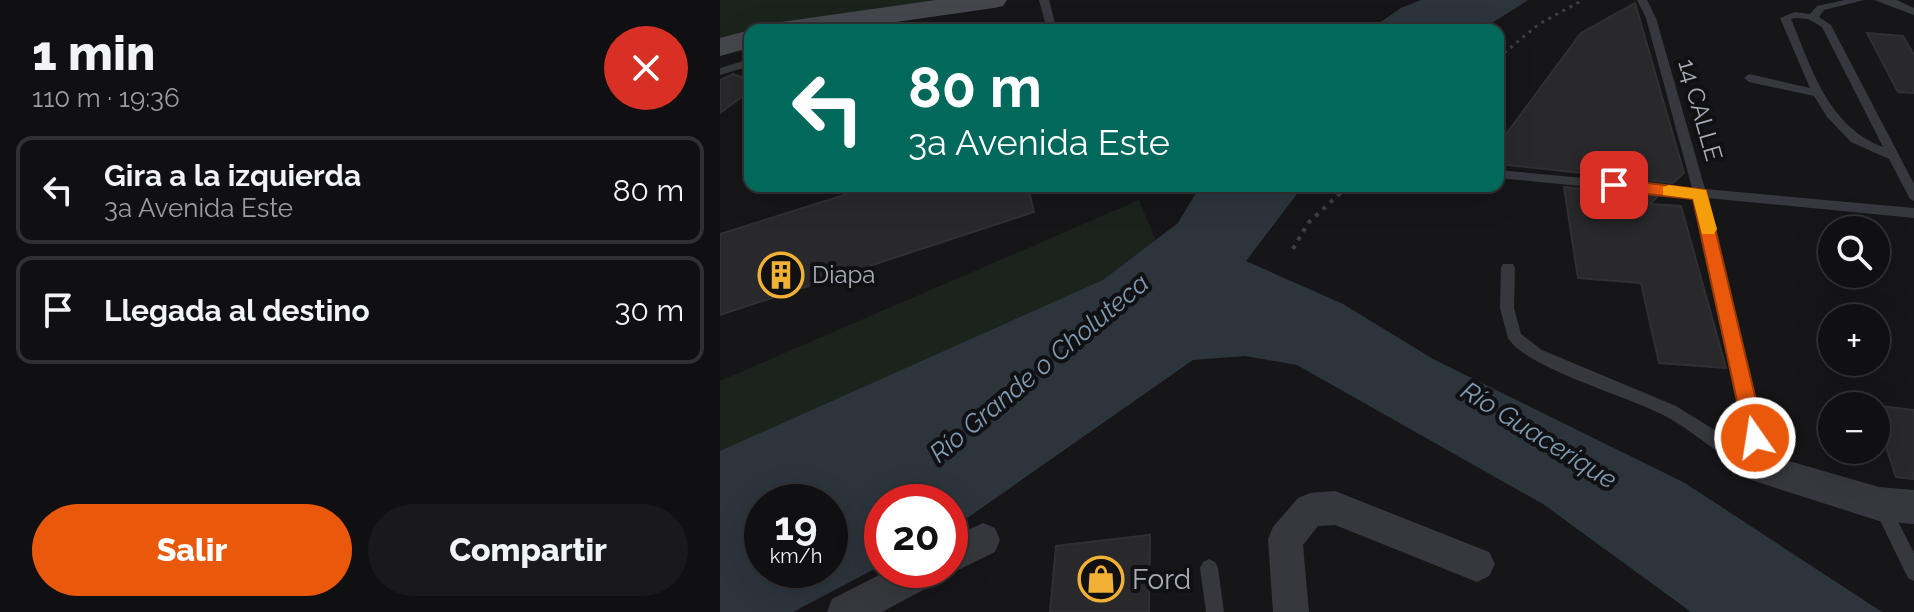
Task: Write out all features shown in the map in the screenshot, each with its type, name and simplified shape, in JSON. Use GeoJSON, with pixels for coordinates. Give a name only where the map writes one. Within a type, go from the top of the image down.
{"type":"FeatureCollection","features":[{"type":"Feature","properties":{"kind":"main road"},"geometry":{"type":"LineString","coordinates":[[873,24],[994,0]]}},
{"type":"Feature","properties":{"kind":"main road"},"geometry":{"type":"LineString","coordinates":[[720,47],[744,41]]}},
{"type":"Feature","properties":{"kind":"street"},"geometry":{"type":"LineString","coordinates":[[1762,469],[1879,504],[1914,507]]}},
{"type":"Feature","properties":{"kind":"street"},"geometry":{"type":"LineString","coordinates":[[1291,612],[1285,539],[1310,510],[1335,508],[1477,564]]}},
{"type":"Feature","properties":{"kind":"street"},"geometry":{"type":"LineString","coordinates":[[968,548],[983,540]]}},
{"type":"Feature","properties":{"kind":"street"},"geometry":{"type":"LineString","coordinates":[[845,612],[891,588]]}},
{"type":"Feature","properties":{"kind":"lane"},"geometry":{"type":"LineString","coordinates":[[1044,0],[1050,24]]}},
{"type":"Feature","properties":{"kind":"lane","name":"14 CALLE"},"geometry":{"type":"LineString","coordinates":[[1642,0],[1651,18],[1700,194],[1762,469]]}},
{"type":"Feature","properties":{"kind":"lane"},"geometry":{"type":"LineString","coordinates":[[1813,17],[1821,8],[1859,0]]}},
{"type":"Feature","properties":{"kind":"lane"},"geometry":{"type":"LineString","coordinates":[[1879,0],[1891,1],[1914,12]]}},
{"type":"Feature","properties":{"kind":"lane"},"geometry":{"type":"LineString","coordinates":[[1890,155],[1856,140],[1844,128],[1818,93],[1785,18],[1791,15],[1813,17],[1826,25],[1890,155],[1914,196]]}},
{"type":"Feature","properties":{"kind":"lane"},"geometry":{"type":"LineString","coordinates":[[720,72],[744,64]]}},
{"type":"Feature","properties":{"kind":"lane"},"geometry":{"type":"LineString","coordinates":[[1749,78],[1818,93]]}},
{"type":"Feature","properties":{"kind":"lane"},"geometry":{"type":"LineString","coordinates":[[1504,175],[1914,213]]}},
{"type":"Feature","properties":{"kind":"lane"},"geometry":{"type":"LineString","coordinates":[[1508,268],[1507,308],[1515,338],[1537,355],[1671,411],[1762,469]]}},
{"type":"Feature","properties":{"kind":"lane"},"geometry":{"type":"LineString","coordinates":[[1879,504],[1914,572]]}},
{"type":"Feature","properties":{"kind":"lane"},"geometry":{"type":"LineString","coordinates":[[1209,568],[1215,612]]}},
{"type":"Feature","properties":{"kind":"path"},"geometry":{"type":"LineString","coordinates":[[1504,53],[1539,24],[1583,0]]}},
{"type":"Feature","properties":{"kind":"path"},"geometry":{"type":"LineString","coordinates":[[1293,249],[1308,223],[1342,192]]}},
{"type":"Feature","properties":{"kind":"shaded area"},"geometry":{"type":"Polygon","coordinates":[[[720,0],[948,0],[782,24],[744,24],[744,32],[720,40],[720,0]]]}},
{"type":"Feature","properties":{"kind":"shaded area"},"geometry":{"type":"Polygon","coordinates":[[[1139,200],[1163,258],[720,468],[720,381],[1139,200]]]}},
{"type":"Feature","properties":{"kind":"water"},"geometry":{"type":"Polygon","coordinates":[[[1421,0],[1528,0],[1490,24],[1378,24],[1401,8],[1421,0]]]}},
{"type":"Feature","properties":{"kind":"water"},"geometry":{"type":"Polygon","coordinates":[[[1196,192],[1298,192],[1246,261],[1343,304],[1433,359],[1685,483],[1882,612],[1691,612],[1543,504],[1297,365],[1245,356],[1193,360],[968,517],[968,484],[864,484],[864,575],[848,583],[848,484],[744,484],[744,588],[838,588],[793,612],[720,612],[720,451],[1103,280],[1178,223],[1196,192]]]}},
{"type":"Feature","properties":{"kind":"building"},"geometry":{"type":"Polygon","coordinates":[[[1635,3],[1684,173],[1673,183],[1504,165],[1504,137],[1581,33],[1635,3]]]}},
{"type":"Feature","properties":{"kind":"building"},"geometry":{"type":"Polygon","coordinates":[[[1867,33],[1903,36],[1914,55],[1914,93],[1898,92],[1867,33]]]}},
{"type":"Feature","properties":{"kind":"building"},"geometry":{"type":"Polygon","coordinates":[[[733,74],[744,78],[744,95],[720,113],[720,80],[733,74]]]}},
{"type":"Feature","properties":{"kind":"building"},"geometry":{"type":"Polygon","coordinates":[[[1564,187],[1658,196],[1650,204],[1681,206],[1726,368],[1659,363],[1641,283],[1578,278],[1564,187]]]}},
{"type":"Feature","properties":{"kind":"building","name":"Diapa"},"geometry":{"type":"Polygon","coordinates":[[[854,192],[1029,192],[1034,212],[720,315],[720,234],[854,192]]]}},
{"type":"Feature","properties":{"kind":"building"},"geometry":{"type":"Polygon","coordinates":[[[1890,407],[1914,410],[1914,479],[1896,477],[1890,459],[1890,407]]]}},
{"type":"Feature","properties":{"kind":"building","name":"Ford"},"geometry":{"type":"Polygon","coordinates":[[[1150,535],[1149,612],[1050,612],[1056,546],[1150,535]]]}},
{"type":"Feature","properties":{"kind":"slow traffic"},"geometry":{"type":"LineString","coordinates":[[1669,191],[1700,194],[1708,229]]}},
{"type":"Feature","properties":{"kind":"place","name":"Diapa"},"geometry":{"type":"Point","coordinates":[781,275]}},
{"type":"Feature","properties":{"kind":"place","name":"Ford"},"geometry":{"type":"Point","coordinates":[1101,579]}},
{"type":"Feature","properties":{"kind":"route"},"geometry":{"type":"LineString","coordinates":[[1614,185],[1700,194],[1755,438]]}},
{"type":"Feature","properties":{"kind":"water label","name":"Río Grande o Choluteca"},"geometry":{"type":"Point","coordinates":[1039,368]}},
{"type":"Feature","properties":{"kind":"water label","name":"Río Guacerique"},"geometry":{"type":"Point","coordinates":[1539,435]}}]}
